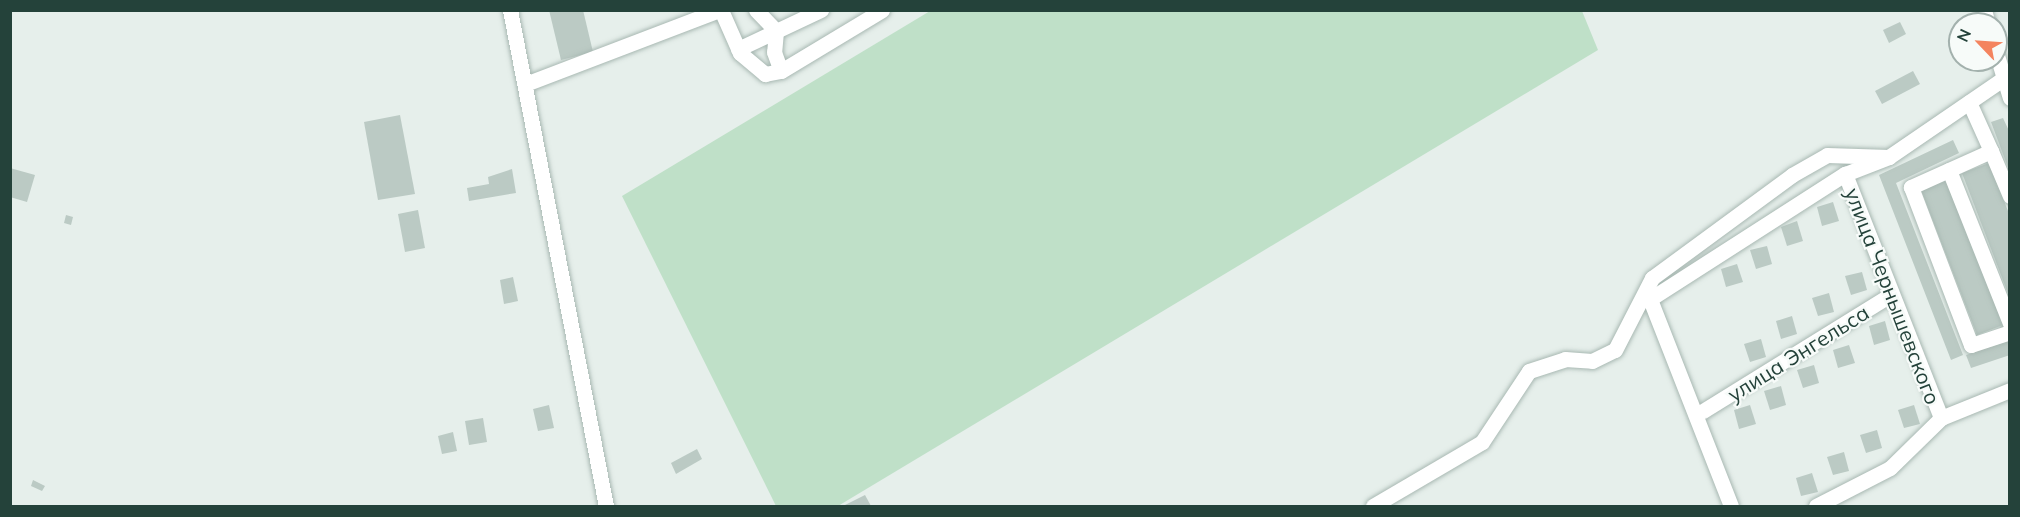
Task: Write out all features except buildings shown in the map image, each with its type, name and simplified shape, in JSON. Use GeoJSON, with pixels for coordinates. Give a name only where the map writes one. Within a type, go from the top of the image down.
{"type":"FeatureCollection","features":[{"type":"Feature","properties":{"kind":"street"},"geometry":{"type":"LineString","coordinates":[[510,10],[528,83],[606,507]]}},
{"type":"Feature","properties":{"kind":"street"},"geometry":{"type":"LineString","coordinates":[[528,83],[720,10],[738,49],[765,74],[781,71],[882,10]]}},
{"type":"Feature","properties":{"kind":"street"},"geometry":{"type":"LineString","coordinates":[[756,10],[776,31],[774,52],[781,71]]}},
{"type":"Feature","properties":{"kind":"street"},"geometry":{"type":"LineString","coordinates":[[738,49],[821,10]]}},
{"type":"Feature","properties":{"kind":"street"},"geometry":{"type":"LineString","coordinates":[[1373,507],[1482,442],[1529,371],[1565,359],[1592,362],[1615,350],[1652,278],[1792,176],[1827,156],[1889,157],[2006,76],[2010,99]]}},
{"type":"Feature","properties":{"kind":"street"},"geometry":{"type":"LineString","coordinates":[[1969,102],[2010,196]]}},
{"type":"Feature","properties":{"kind":"street"},"geometry":{"type":"LineString","coordinates":[[1991,151],[1911,187],[1971,345],[2010,332]]}},
{"type":"Feature","properties":{"kind":"street","name":"улица Чернышевского"},"geometry":{"type":"LineString","coordinates":[[1731,507],[1650,299],[1845,174],[1889,157]]}},
{"type":"Feature","properties":{"kind":"street"},"geometry":{"type":"LineString","coordinates":[[1949,170],[2010,323]]}},
{"type":"Feature","properties":{"kind":"street","name":"улица Чернышевского"},"geometry":{"type":"LineString","coordinates":[[1845,174],[1941,418]]}},
{"type":"Feature","properties":{"kind":"street","name":"улица Энгельса"},"geometry":{"type":"LineString","coordinates":[[1703,411],[1892,294]]}},
{"type":"Feature","properties":{"kind":"street","name":"улица Чернышевского"},"geometry":{"type":"LineString","coordinates":[[1816,507],[1890,468],[1941,418],[2010,390]]}},
{"type":"Feature","properties":{"kind":"green space"},"geometry":{"type":"Polygon","coordinates":[[[930,11],[1582,11],[1598,50],[838,506],[776,506],[622,196],[930,11]]]}}]}
